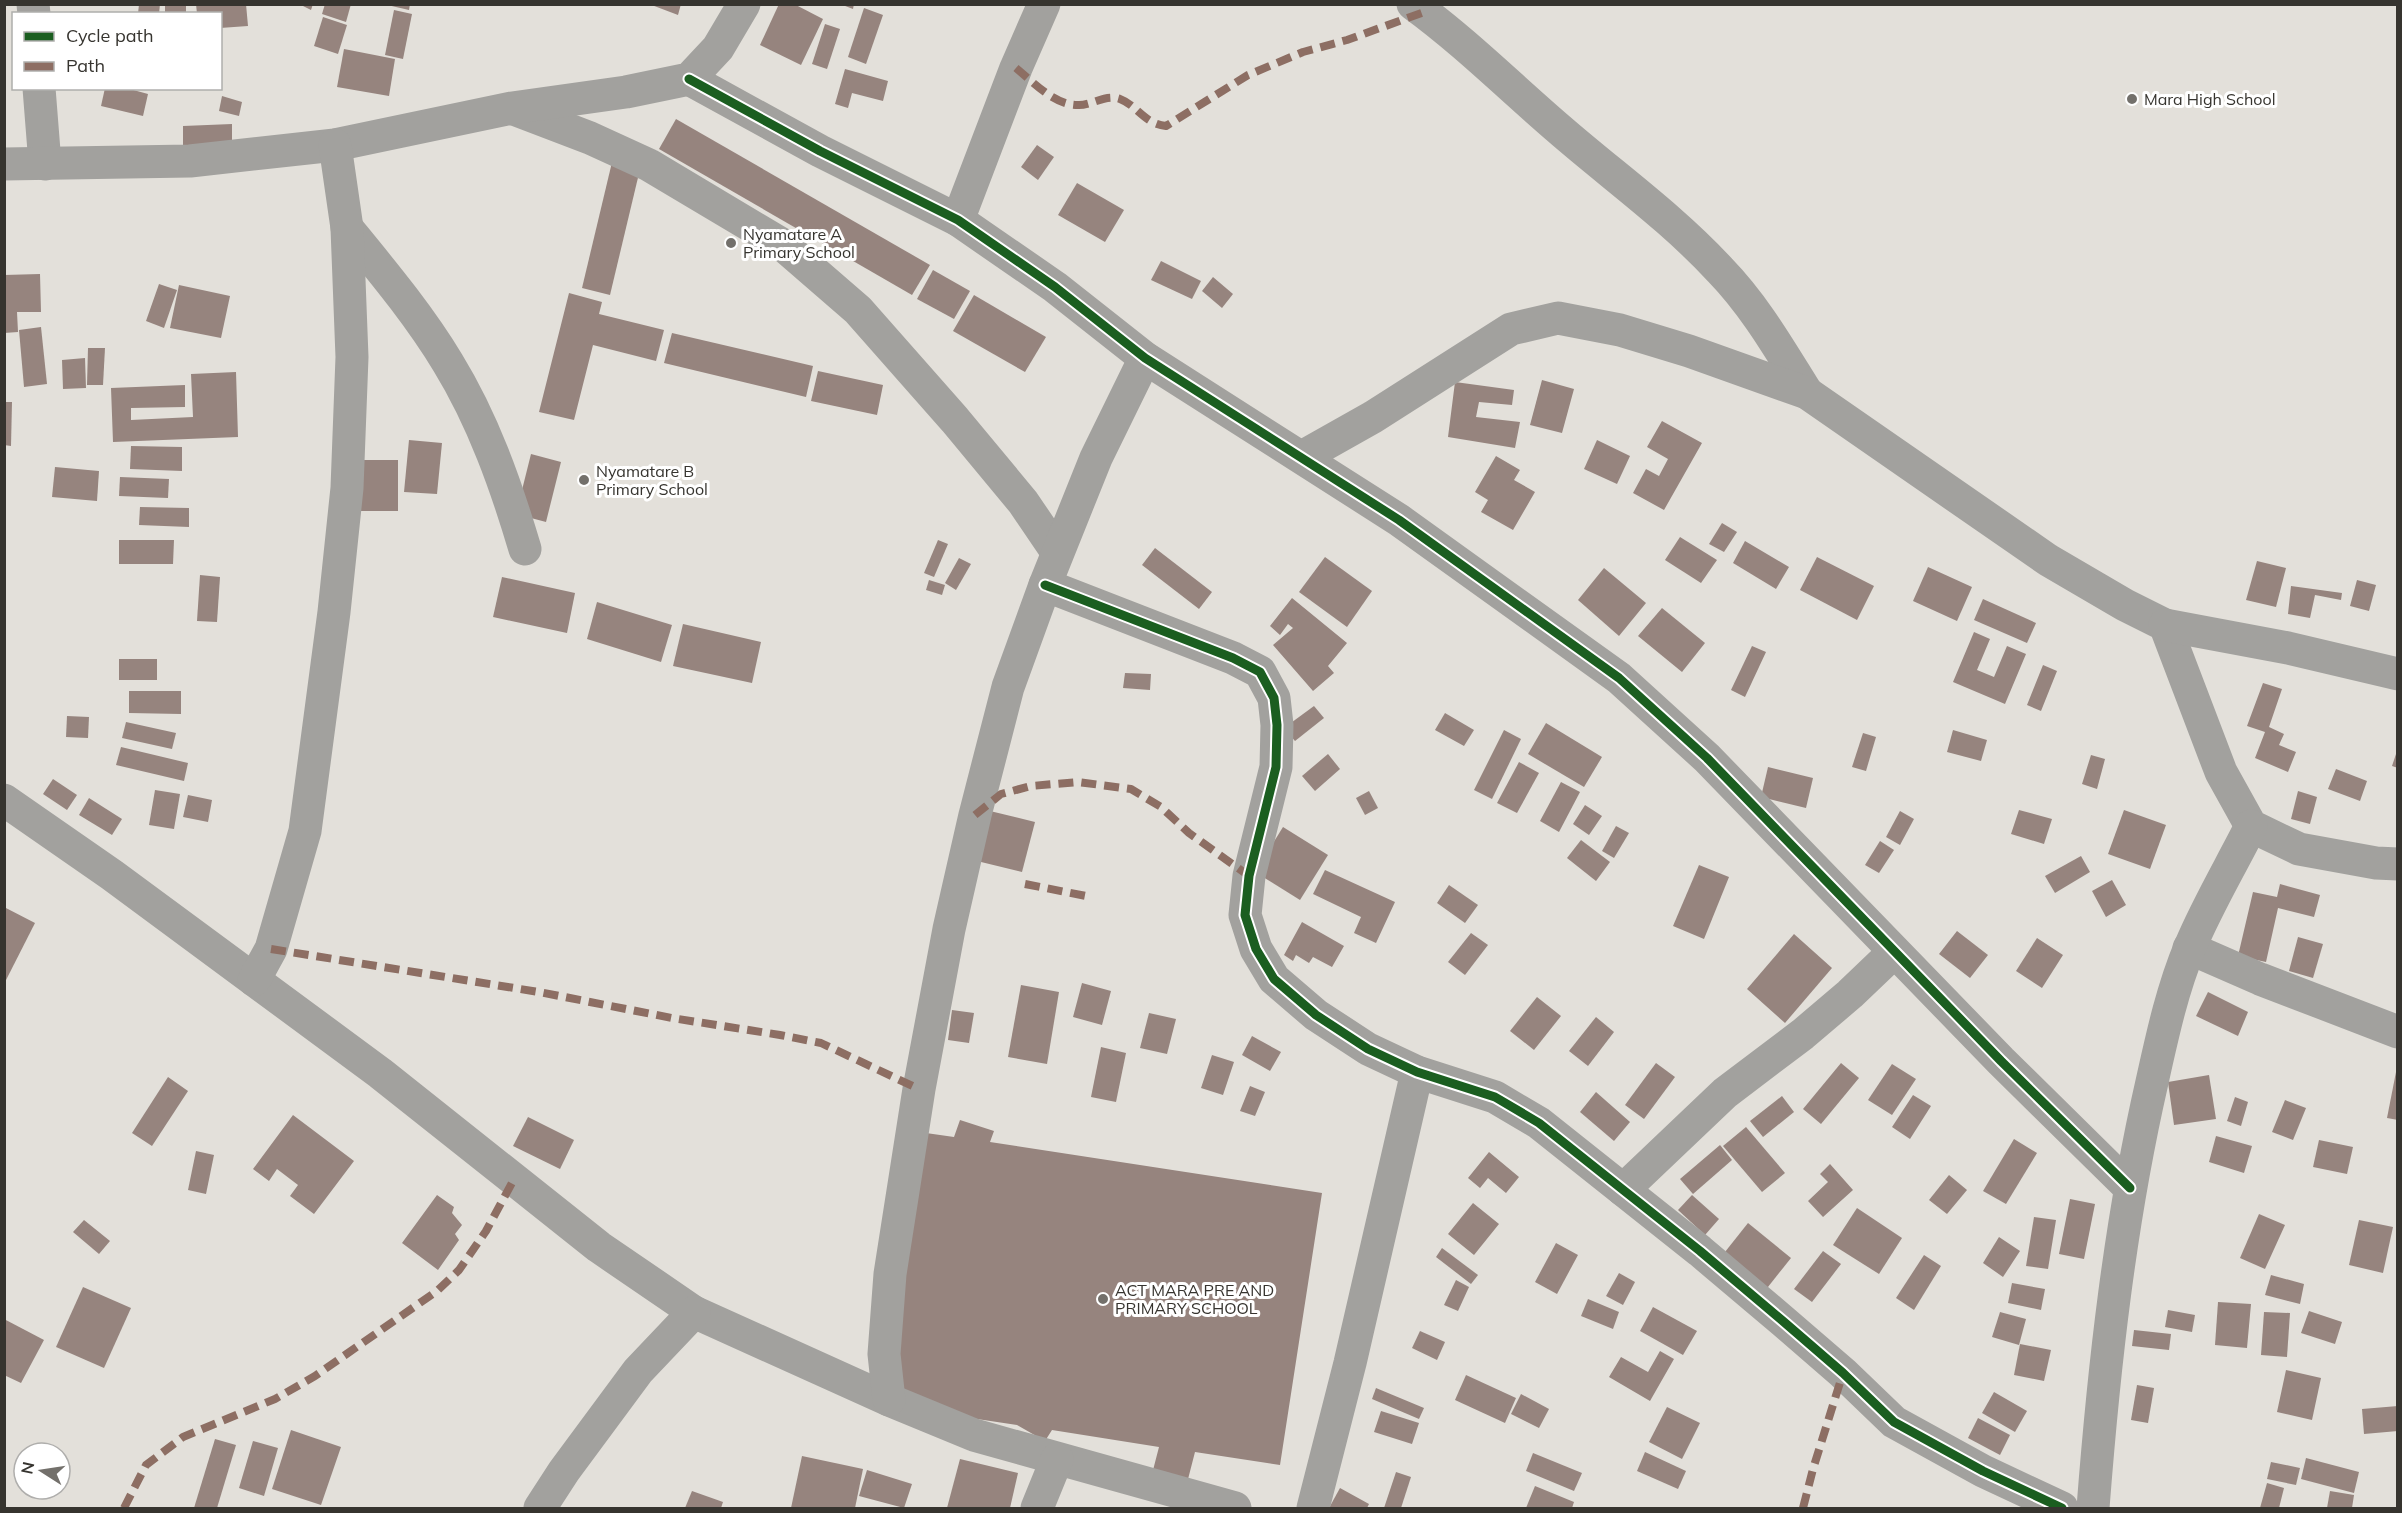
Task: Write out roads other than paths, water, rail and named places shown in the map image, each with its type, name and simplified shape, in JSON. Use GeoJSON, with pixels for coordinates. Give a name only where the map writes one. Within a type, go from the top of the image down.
{"type":"FeatureCollection","features":[{"type":"Feature","properties":{"kind":"street"},"geometry":{"type":"LineString","coordinates":[[4,164],[190,161],[335,145],[512,108],[626,92],[689,79],[718,48],[744,4]]}},
{"type":"Feature","properties":{"kind":"street"},"geometry":{"type":"LineString","coordinates":[[958,220],[1016,68],[1044,4]]}},
{"type":"Feature","properties":{"kind":"street"},"geometry":{"type":"LineString","coordinates":[[1413,4],[1467,48],[1559,130],[1653,206],[1721,270],[1764,323],[1807,393]]}},
{"type":"Feature","properties":{"kind":"street"},"geometry":{"type":"LineString","coordinates":[[1444,4],[1467,48]]}},
{"type":"Feature","properties":{"kind":"street"},"geometry":{"type":"LineString","coordinates":[[689,79],[820,151],[958,220],[1055,287],[1145,358],[1399,520],[1619,678],[1707,758],[1894,952],[2130,1188]]}},
{"type":"Feature","properties":{"kind":"street"},"geometry":{"type":"LineString","coordinates":[[39,90],[45,164]]}},
{"type":"Feature","properties":{"kind":"street"},"geometry":{"type":"LineString","coordinates":[[512,108],[590,138],[649,165],[783,245],[858,310],[897,353],[1023,502],[1057,552]]}},
{"type":"Feature","properties":{"kind":"street"},"geometry":{"type":"LineString","coordinates":[[254,980],[271,949],[304,831],[333,624],[347,488],[352,357],[347,228],[335,145]]}},
{"type":"Feature","properties":{"kind":"street"},"geometry":{"type":"LineString","coordinates":[[347,228],[401,293],[449,364],[480,422],[512,506],[525,549]]}},
{"type":"Feature","properties":{"kind":"street"},"geometry":{"type":"LineString","coordinates":[[1302,457],[1373,417],[1511,329],[1558,318],[1620,330],[1689,351],[1807,393],[2048,560],[2125,605],[2165,625],[2288,648],[2397,674]]}},
{"type":"Feature","properties":{"kind":"street"},"geometry":{"type":"LineString","coordinates":[[889,1400],[885,1354],[890,1275],[917,1100],[947,941],[975,814],[1008,687],[1057,552],[1096,458],[1145,358]]}},
{"type":"Feature","properties":{"kind":"street"},"geometry":{"type":"LineString","coordinates":[[1045,585],[1233,658],[1260,672],[1274,698],[1277,725],[1276,767],[1249,876],[1245,915],[1256,949],[1274,979],[1316,1016],[1368,1049],[1417,1072],[1495,1097],[1539,1123],[1784,1322],[1843,1373],[1894,1422],[1983,1471],[2062,1509]]}},
{"type":"Feature","properties":{"kind":"street"},"geometry":{"type":"LineString","coordinates":[[2165,625],[2221,772],[2251,826],[2299,849],[2376,863],[2397,864]]}},
{"type":"Feature","properties":{"kind":"street"},"geometry":{"type":"LineString","coordinates":[[4,800],[112,875],[380,1073],[599,1248],[694,1312],[889,1400],[975,1435],[1235,1509]]}},
{"type":"Feature","properties":{"kind":"street"},"geometry":{"type":"LineString","coordinates":[[2093,1509],[2114,1300],[2130,1188],[2165,1027],[2189,948],[2251,826]]}},
{"type":"Feature","properties":{"kind":"street"},"geometry":{"type":"LineString","coordinates":[[2189,948],[2260,979],[2397,1032]]}},
{"type":"Feature","properties":{"kind":"street"},"geometry":{"type":"LineString","coordinates":[[1623,1190],[1725,1094],[1835,1007],[1894,952]]}},
{"type":"Feature","properties":{"kind":"street"},"geometry":{"type":"LineString","coordinates":[[1313,1509],[1350,1363],[1417,1072]]}},
{"type":"Feature","properties":{"kind":"street"},"geometry":{"type":"LineString","coordinates":[[540,1509],[564,1472],[638,1371],[694,1312]]}},
{"type":"Feature","properties":{"kind":"street"},"geometry":{"type":"LineString","coordinates":[[1037,1509],[1056,1459]]}},
{"type":"Feature","properties":{"kind":"place","name":"Mara High School"},"geometry":{"type":"Point","coordinates":[2132,99]}},
{"type":"Feature","properties":{"kind":"place","name":"Nyamatare A Primary School"},"geometry":{"type":"Point","coordinates":[731,243]}},
{"type":"Feature","properties":{"kind":"place","name":"Nyamatare B Primary School"},"geometry":{"type":"Point","coordinates":[584,480]}},
{"type":"Feature","properties":{"kind":"place","name":"ACT MARA PRE AND PRIMARY SCHOOL"},"geometry":{"type":"Point","coordinates":[1103,1299]}}]}
